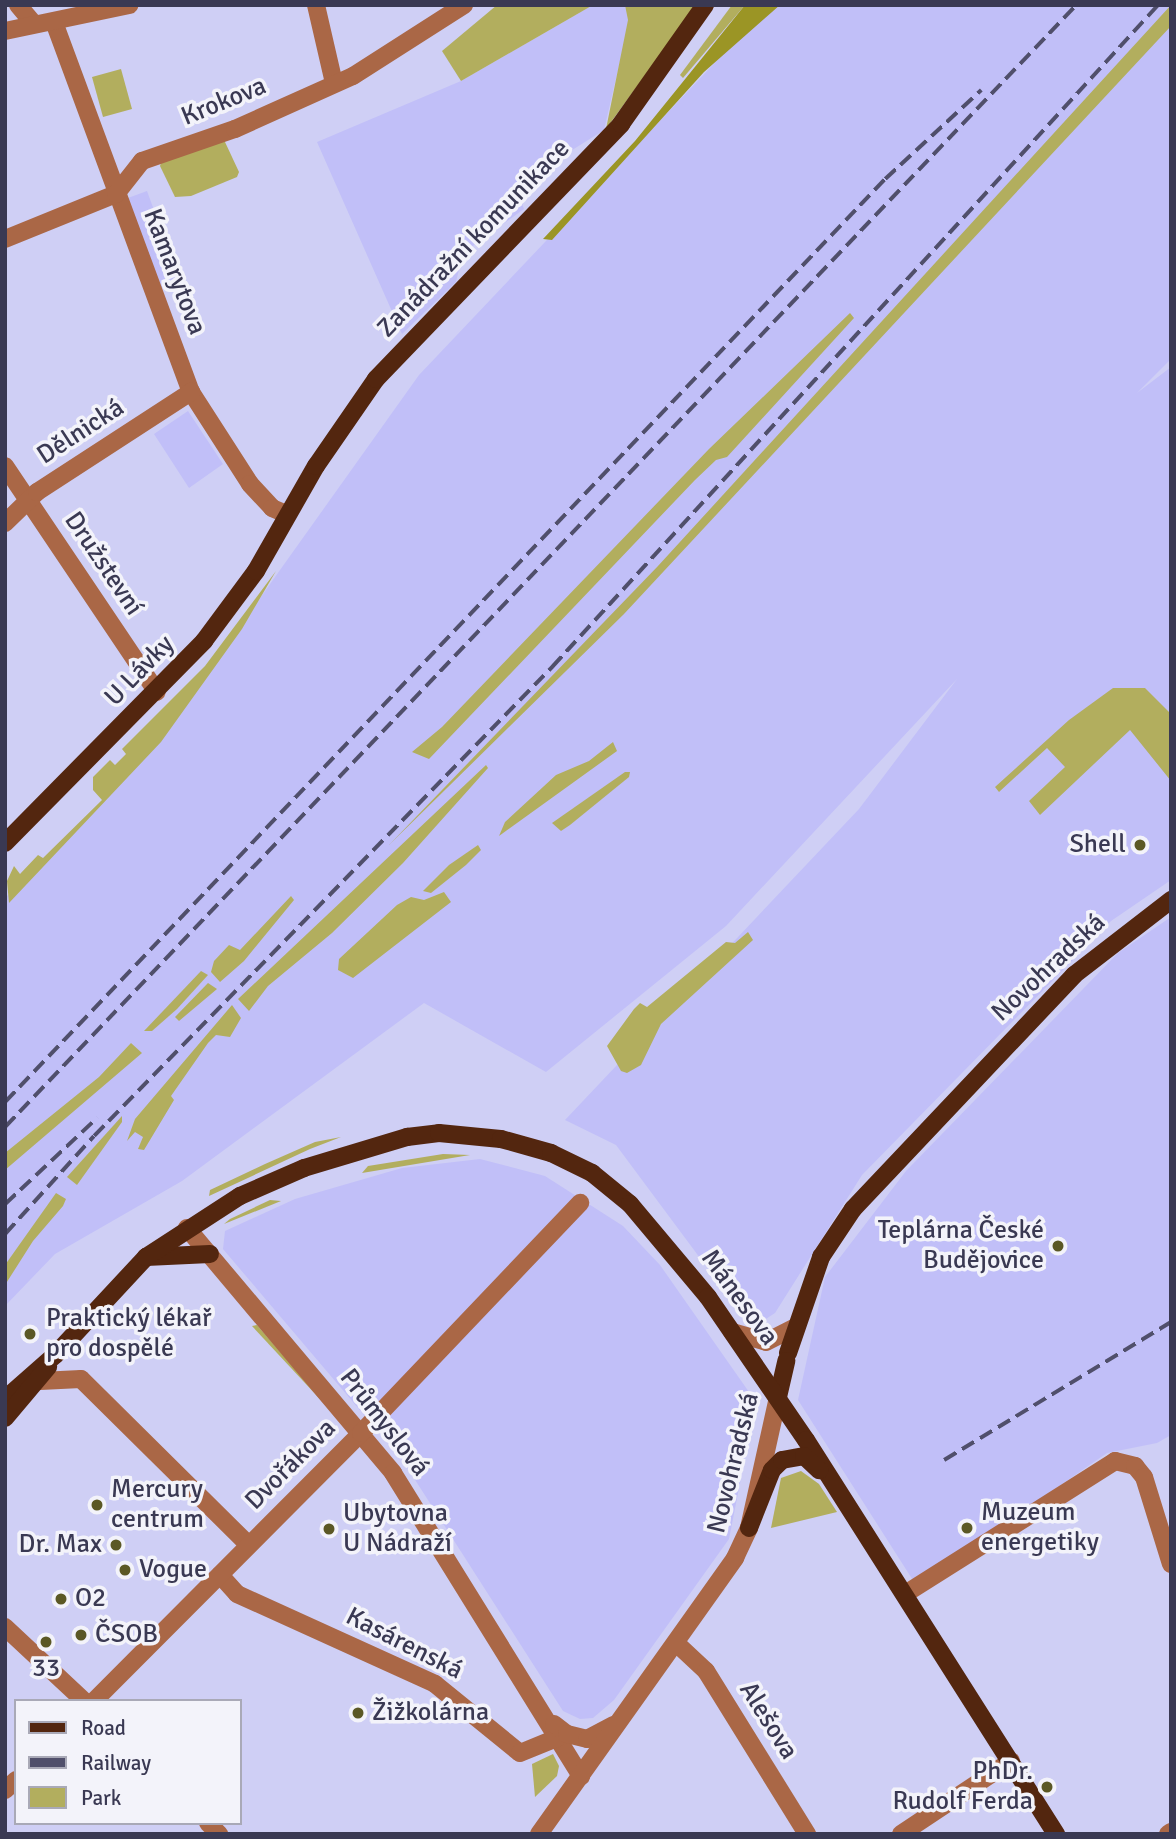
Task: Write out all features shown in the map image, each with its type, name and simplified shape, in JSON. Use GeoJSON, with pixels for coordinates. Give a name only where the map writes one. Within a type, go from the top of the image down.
{"type":"FeatureCollection","features":[{"type":"Feature","properties":{"kind":"main road","name":"Zanádražní komunikace"},"geometry":{"type":"LineString","coordinates":[[286,514],[376,379],[621,124],[705,5]]}},
{"type":"Feature","properties":{"kind":"main road","name":"U Lávky"},"geometry":{"type":"LineString","coordinates":[[5,843],[157,692],[231,607],[286,514]]}},
{"type":"Feature","properties":{"kind":"main road","name":"Novohradská"},"geometry":{"type":"LineString","coordinates":[[778,1397],[794,1328],[828,1244],[889,1168],[1074,975],[1171,900]]}},
{"type":"Feature","properties":{"kind":"main road","name":"Mánesova"},"geometry":{"type":"LineString","coordinates":[[55,1354],[146,1257],[240,1196],[304,1168],[407,1137],[439,1133],[501,1139],[563,1158],[592,1173],[630,1203],[665,1240],[778,1397],[1056,1834]]}},
{"type":"Feature","properties":{"kind":"main road"},"geometry":{"type":"LineString","coordinates":[[146,1257],[210,1254]]}},
{"type":"Feature","properties":{"kind":"main road"},"geometry":{"type":"LineString","coordinates":[[5,1418],[40,1381],[55,1354]]}},
{"type":"Feature","properties":{"kind":"main road"},"geometry":{"type":"LineString","coordinates":[[5,1399],[55,1354]]}},
{"type":"Feature","properties":{"kind":"main road"},"geometry":{"type":"LineString","coordinates":[[749,1528],[772,1470],[782,1460],[804,1456],[835,1485]]}},
{"type":"Feature","properties":{"kind":"street"},"geometry":{"type":"LineString","coordinates":[[18,5],[34,24]]}},
{"type":"Feature","properties":{"kind":"street"},"geometry":{"type":"LineString","coordinates":[[5,31],[129,5]]}},
{"type":"Feature","properties":{"kind":"street"},"geometry":{"type":"LineString","coordinates":[[316,5],[334,83]]}},
{"type":"Feature","properties":{"kind":"street","name":"Krokova"},"geometry":{"type":"LineString","coordinates":[[5,239],[116,194],[142,161],[234,129],[367,68],[464,5]]}},
{"type":"Feature","properties":{"kind":"street","name":"Kamarytova"},"geometry":{"type":"LineString","coordinates":[[54,22],[191,392],[250,484],[272,508],[286,514]]}},
{"type":"Feature","properties":{"kind":"street","name":"Dělnická"},"geometry":{"type":"LineString","coordinates":[[5,523],[29,501],[191,392]]}},
{"type":"Feature","properties":{"kind":"street","name":"Družstevní"},"geometry":{"type":"LineString","coordinates":[[5,466],[157,692]]}},
{"type":"Feature","properties":{"kind":"street","name":"Dvořákova"},"geometry":{"type":"LineString","coordinates":[[96,1699],[361,1433],[580,1203]]}},
{"type":"Feature","properties":{"kind":"street","name":"Průmyslová"},"geometry":{"type":"LineString","coordinates":[[187,1228],[361,1433],[423,1517],[581,1776]]}},
{"type":"Feature","properties":{"kind":"street"},"geometry":{"type":"LineString","coordinates":[[732,1332],[766,1342],[794,1328]]}},
{"type":"Feature","properties":{"kind":"street"},"geometry":{"type":"LineString","coordinates":[[40,1381],[81,1379],[249,1545]]}},
{"type":"Feature","properties":{"kind":"street","name":"Novohradská"},"geometry":{"type":"LineString","coordinates":[[539,1834],[735,1558],[749,1528],[778,1397]]}},
{"type":"Feature","properties":{"kind":"street"},"geometry":{"type":"LineString","coordinates":[[905,1594],[1115,1461],[1136,1466],[1144,1477],[1171,1564]]}},
{"type":"Feature","properties":{"kind":"street","name":"Kasárenská"},"geometry":{"type":"LineString","coordinates":[[220,1574],[237,1594],[435,1684],[520,1753],[559,1737]]}},
{"type":"Feature","properties":{"kind":"street"},"geometry":{"type":"LineString","coordinates":[[5,1627],[82,1699]]}},
{"type":"Feature","properties":{"kind":"street","name":"Alešova"},"geometry":{"type":"LineString","coordinates":[[676,1643],[706,1671],[807,1834]]}},
{"type":"Feature","properties":{"kind":"street"},"geometry":{"type":"LineString","coordinates":[[546,1716],[567,1734],[587,1739],[599,1736],[632,1705]]}},
{"type":"Feature","properties":{"kind":"street"},"geometry":{"type":"LineString","coordinates":[[901,1834],[1011,1761]]}},
{"type":"Feature","properties":{"kind":"shaded area"},"geometry":{"type":"Polygon","coordinates":[[[593,5],[626,5],[630,19],[604,130],[515,186],[524,209],[463,253],[456,282],[402,334],[317,142],[461,81],[593,5]]]}},
{"type":"Feature","properties":{"kind":"shaded area"},"geometry":{"type":"Polygon","coordinates":[[[745,5],[780,5],[704,72],[552,240],[543,239],[635,141],[745,5]]]}},
{"type":"Feature","properties":{"kind":"shaded area"},"geometry":{"type":"Polygon","coordinates":[[[781,5],[1171,5],[1171,359],[1137,393],[1171,367],[1171,880],[1111,921],[862,1175],[775,1313],[752,1328],[616,1145],[565,1120],[859,809],[957,679],[726,926],[546,1072],[424,1003],[182,1181],[55,1254],[5,1306],[5,898],[107,798],[171,723],[419,375],[743,33],[781,5]]]}},
{"type":"Feature","properties":{"kind":"shaded area"},"geometry":{"type":"Polygon","coordinates":[[[147,191],[180,281],[161,288],[128,198],[147,191]]]}},
{"type":"Feature","properties":{"kind":"shaded area"},"geometry":{"type":"Polygon","coordinates":[[[188,411],[223,464],[189,488],[154,434],[188,411]]]}},
{"type":"Feature","properties":{"kind":"shaded area","name":"Teplárna České Budějovice"},"geometry":{"type":"Polygon","coordinates":[[[1171,917],[1171,1435],[1157,1443],[1107,1453],[916,1585],[798,1400],[825,1277],[906,1171],[1118,953],[1171,917]]]}},
{"type":"Feature","properties":{"kind":"shaded area"},"geometry":{"type":"Polygon","coordinates":[[[480,1159],[545,1176],[623,1226],[660,1265],[756,1402],[729,1539],[614,1700],[593,1718],[580,1719],[563,1711],[403,1461],[223,1249],[225,1231],[295,1199],[402,1168],[480,1159]]]}},
{"type":"Feature","properties":{"kind":"green space"},"geometry":{"type":"Polygon","coordinates":[[[497,5],[593,5],[461,81],[442,51],[497,5]]]}},
{"type":"Feature","properties":{"kind":"green space"},"geometry":{"type":"Polygon","coordinates":[[[625,5],[696,5],[606,129],[628,20],[625,5]]]}},
{"type":"Feature","properties":{"kind":"green space"},"geometry":{"type":"Polygon","coordinates":[[[732,5],[745,5],[683,78],[680,75],[732,5]]]}},
{"type":"Feature","properties":{"kind":"green space"},"geometry":{"type":"Polygon","coordinates":[[[1171,5],[1171,26],[624,614],[389,845],[658,566],[1171,5]]]}},
{"type":"Feature","properties":{"kind":"green space"},"geometry":{"type":"Polygon","coordinates":[[[121,69],[132,109],[103,117],[92,77],[121,69]]]}},
{"type":"Feature","properties":{"kind":"green space"},"geometry":{"type":"Polygon","coordinates":[[[219,140],[225,142],[239,172],[237,177],[191,196],[175,197],[160,166],[162,160],[219,140]]]}},
{"type":"Feature","properties":{"kind":"green space"},"geometry":{"type":"Polygon","coordinates":[[[850,313],[854,318],[727,457],[716,460],[695,480],[429,759],[412,752],[442,727],[709,449],[850,313]]]}},
{"type":"Feature","properties":{"kind":"green space"},"geometry":{"type":"Polygon","coordinates":[[[276,571],[242,629],[161,742],[9,903],[7,881],[14,866],[20,874],[38,855],[43,858],[102,800],[93,790],[93,777],[110,760],[115,765],[126,754],[122,749],[205,666],[276,571]]]}},
{"type":"Feature","properties":{"kind":"green space"},"geometry":{"type":"Polygon","coordinates":[[[1113,688],[1145,688],[1171,714],[1171,781],[1130,730],[1040,815],[1029,801],[1065,767],[1047,748],[999,792],[995,787],[1069,720],[1113,688]]]}},
{"type":"Feature","properties":{"kind":"green space"},"geometry":{"type":"Polygon","coordinates":[[[613,742],[617,751],[499,836],[505,822],[556,775],[589,761],[613,742]]]}},
{"type":"Feature","properties":{"kind":"green space"},"geometry":{"type":"Polygon","coordinates":[[[486,765],[488,768],[403,863],[332,933],[268,986],[249,1011],[238,999],[486,765]]]}},
{"type":"Feature","properties":{"kind":"green space"},"geometry":{"type":"Polygon","coordinates":[[[625,772],[630,772],[629,777],[570,825],[561,831],[552,823],[625,772]]]}},
{"type":"Feature","properties":{"kind":"green space"},"geometry":{"type":"Polygon","coordinates":[[[478,845],[481,850],[466,865],[431,893],[423,891],[449,865],[478,845]]]}},
{"type":"Feature","properties":{"kind":"green space"},"geometry":{"type":"Polygon","coordinates":[[[444,892],[451,902],[353,978],[338,970],[339,959],[397,905],[411,897],[424,900],[444,892]]]}},
{"type":"Feature","properties":{"kind":"green space"},"geometry":{"type":"Polygon","coordinates":[[[291,896],[294,900],[244,961],[220,982],[211,972],[214,961],[229,945],[240,950],[291,896]]]}},
{"type":"Feature","properties":{"kind":"green space"},"geometry":{"type":"Polygon","coordinates":[[[748,932],[753,940],[661,1024],[641,1065],[627,1073],[621,1071],[607,1046],[634,1009],[640,1003],[647,1007],[726,942],[735,943],[748,932]]]}},
{"type":"Feature","properties":{"kind":"green space"},"geometry":{"type":"Polygon","coordinates":[[[201,971],[208,975],[177,1009],[152,1031],[144,1031],[201,971]]]}},
{"type":"Feature","properties":{"kind":"green space"},"geometry":{"type":"Polygon","coordinates":[[[208,983],[217,989],[179,1021],[175,1017],[208,983]]]}},
{"type":"Feature","properties":{"kind":"green space"},"geometry":{"type":"Polygon","coordinates":[[[232,1005],[241,1018],[230,1037],[216,1035],[208,1043],[171,1096],[174,1100],[144,1150],[138,1149],[143,1137],[135,1132],[127,1141],[135,1119],[232,1005]]]}},
{"type":"Feature","properties":{"kind":"green space"},"geometry":{"type":"Polygon","coordinates":[[[131,1043],[142,1053],[5,1170],[5,1153],[99,1077],[131,1043]]]}},
{"type":"Feature","properties":{"kind":"green space"},"geometry":{"type":"Polygon","coordinates":[[[122,1116],[122,1122],[77,1185],[67,1177],[122,1116]]]}},
{"type":"Feature","properties":{"kind":"green space"},"geometry":{"type":"Polygon","coordinates":[[[341,1137],[209,1196],[210,1190],[265,1164],[315,1142],[341,1137]]]}},
{"type":"Feature","properties":{"kind":"green space"},"geometry":{"type":"Polygon","coordinates":[[[443,1154],[470,1155],[362,1173],[368,1166],[443,1154]]]}},
{"type":"Feature","properties":{"kind":"green space"},"geometry":{"type":"Polygon","coordinates":[[[56,1193],[66,1199],[63,1206],[33,1241],[5,1285],[5,1265],[56,1193]]]}},
{"type":"Feature","properties":{"kind":"green space"},"geometry":{"type":"Polygon","coordinates":[[[270,1200],[281,1201],[224,1224],[230,1219],[270,1200]]]}},
{"type":"Feature","properties":{"kind":"green space"},"geometry":{"type":"Polygon","coordinates":[[[257,1325],[331,1411],[252,1326],[257,1325]]]}},
{"type":"Feature","properties":{"kind":"green space"},"geometry":{"type":"Polygon","coordinates":[[[801,1471],[819,1484],[837,1512],[771,1528],[781,1478],[801,1471]]]}},
{"type":"Feature","properties":{"kind":"green space"},"geometry":{"type":"Polygon","coordinates":[[[553,1754],[559,1766],[557,1776],[535,1797],[532,1764],[553,1754]]]}},
{"type":"Feature","properties":{"kind":"railway"},"geometry":{"type":"LineString","coordinates":[[5,1127],[1076,5]]}},
{"type":"Feature","properties":{"kind":"railway"},"geometry":{"type":"LineString","coordinates":[[5,1234],[94,1136],[552,667],[1158,5]]}},
{"type":"Feature","properties":{"kind":"railway"},"geometry":{"type":"LineString","coordinates":[[5,1102],[885,179],[981,90]]}},
{"type":"Feature","properties":{"kind":"railway"},"geometry":{"type":"LineString","coordinates":[[5,1204],[97,1118]]}},
{"type":"Feature","properties":{"kind":"railway"},"geometry":{"type":"LineString","coordinates":[[944,1460],[1171,1322]]}},
{"type":"Feature","properties":{"kind":"place","name":"Shell"},"geometry":{"type":"Point","coordinates":[1140,845]}},
{"type":"Feature","properties":{"kind":"place","name":"Teplárna České Budějovice"},"geometry":{"type":"Point","coordinates":[1058,1246]}},
{"type":"Feature","properties":{"kind":"place","name":"Praktický lékař pro dospělé"},"geometry":{"type":"Point","coordinates":[30,1334]}},
{"type":"Feature","properties":{"kind":"place","name":"Mercury centrum"},"geometry":{"type":"Point","coordinates":[97,1505]}},
{"type":"Feature","properties":{"kind":"place","name":"Muzeum energetiky"},"geometry":{"type":"Point","coordinates":[967,1528]}},
{"type":"Feature","properties":{"kind":"place","name":"Ubytovna U Nádraží"},"geometry":{"type":"Point","coordinates":[329,1529]}},
{"type":"Feature","properties":{"kind":"place","name":"Dr. Max"},"geometry":{"type":"Point","coordinates":[116,1545]}},
{"type":"Feature","properties":{"kind":"place","name":"Vogue"},"geometry":{"type":"Point","coordinates":[125,1570]}},
{"type":"Feature","properties":{"kind":"place","name":"O2"},"geometry":{"type":"Point","coordinates":[61,1599]}},
{"type":"Feature","properties":{"kind":"place","name":"ČSOB"},"geometry":{"type":"Point","coordinates":[81,1635]}},
{"type":"Feature","properties":{"kind":"place","name":"33"},"geometry":{"type":"Point","coordinates":[46,1642]}},
{"type":"Feature","properties":{"kind":"place","name":"Žižkolárna"},"geometry":{"type":"Point","coordinates":[358,1713]}},
{"type":"Feature","properties":{"kind":"place","name":"PhDr. Rudolf Ferda"},"geometry":{"type":"Point","coordinates":[1047,1787]}}]}
